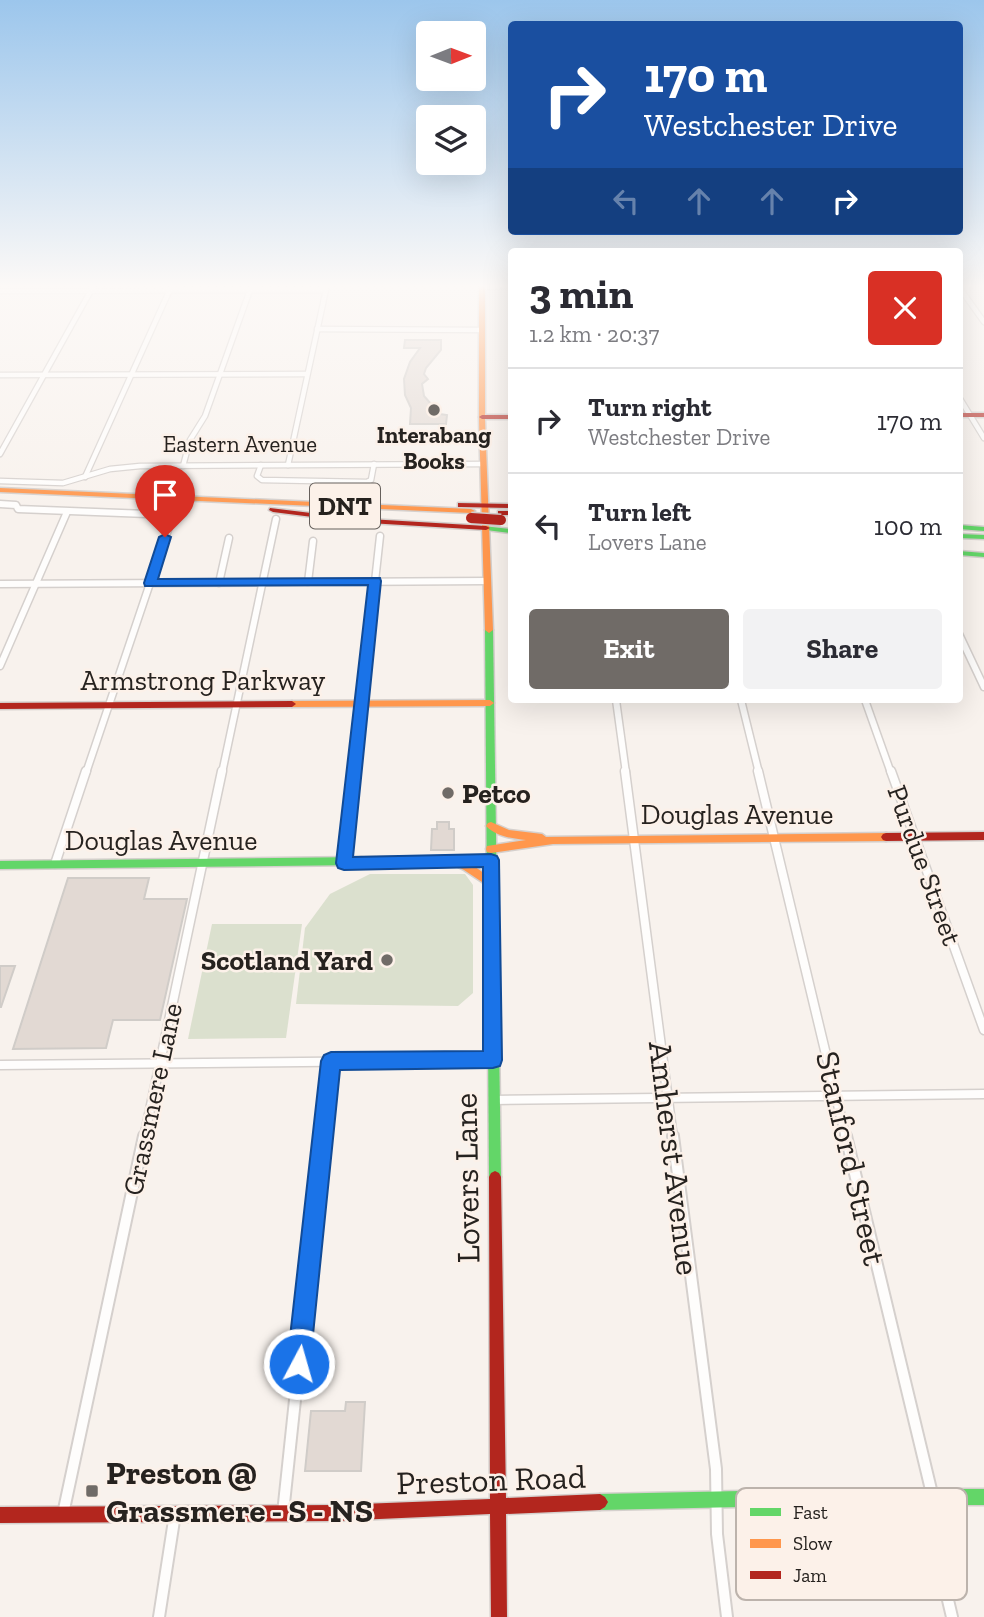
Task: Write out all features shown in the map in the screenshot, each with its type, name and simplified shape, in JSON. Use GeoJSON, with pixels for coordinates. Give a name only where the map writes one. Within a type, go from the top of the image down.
{"type":"FeatureCollection","features":[{"type":"Feature","properties":{"kind":"main road","name":"Lovers Lane"},"geometry":{"type":"LineString","coordinates":[[482,360],[490,703],[499,1617]]}},
{"type":"Feature","properties":{"kind":"main road"},"geometry":{"type":"LineString","coordinates":[[965,415],[984,415]]}},
{"type":"Feature","properties":{"kind":"main road"},"geometry":{"type":"LineString","coordinates":[[482,417],[508,417]]}},
{"type":"Feature","properties":{"kind":"main road","name":"DNT"},"geometry":{"type":"LineString","coordinates":[[0,490],[471,515]]}},
{"type":"Feature","properties":{"kind":"main road","name":"DNT"},"geometry":{"type":"LineString","coordinates":[[0,497],[275,514],[507,514]]}},
{"type":"Feature","properties":{"kind":"main road"},"geometry":{"type":"LineString","coordinates":[[219,500],[292,497],[485,505],[507,514]]}},
{"type":"Feature","properties":{"kind":"main road"},"geometry":{"type":"LineString","coordinates":[[275,514],[508,531]]}},
{"type":"Feature","properties":{"kind":"main road"},"geometry":{"type":"LineString","coordinates":[[963,527],[984,528]]}},
{"type":"Feature","properties":{"kind":"main road"},"geometry":{"type":"LineString","coordinates":[[963,536],[984,537]]}},
{"type":"Feature","properties":{"kind":"main road"},"geometry":{"type":"LineString","coordinates":[[963,543],[984,544]]}},
{"type":"Feature","properties":{"kind":"main road"},"geometry":{"type":"LineString","coordinates":[[963,553],[984,555]]}},
{"type":"Feature","properties":{"kind":"main road","name":"Armstrong Parkway"},"geometry":{"type":"LineString","coordinates":[[0,706],[490,703]]}},
{"type":"Feature","properties":{"kind":"main road"},"geometry":{"type":"LineString","coordinates":[[491,826],[507,834],[553,840]]}},
{"type":"Feature","properties":{"kind":"main road","name":"Douglas Avenue"},"geometry":{"type":"LineString","coordinates":[[0,864],[449,861],[491,855],[553,840],[984,836]]}},
{"type":"Feature","properties":{"kind":"main road"},"geometry":{"type":"LineString","coordinates":[[449,861],[468,867],[491,884]]}},
{"type":"Feature","properties":{"kind":"main road","name":"Preston Road"},"geometry":{"type":"LineString","coordinates":[[0,1515],[283,1514],[736,1499]]}},
{"type":"Feature","properties":{"kind":"street"},"geometry":{"type":"LineString","coordinates":[[0,454],[53,360]]}},
{"type":"Feature","properties":{"kind":"street"},"geometry":{"type":"LineString","coordinates":[[85,477],[139,360]]}},
{"type":"Feature","properties":{"kind":"street"},"geometry":{"type":"LineString","coordinates":[[183,466],[190,440],[205,416],[225,360]]}},
{"type":"Feature","properties":{"kind":"street"},"geometry":{"type":"LineString","coordinates":[[288,465],[310,360]]}},
{"type":"Feature","properties":{"kind":"street"},"geometry":{"type":"LineString","coordinates":[[0,375],[307,374]]}},
{"type":"Feature","properties":{"kind":"street"},"geometry":{"type":"LineString","coordinates":[[965,415],[984,438]]}},
{"type":"Feature","properties":{"kind":"street"},"geometry":{"type":"LineString","coordinates":[[261,465],[257,476],[262,480],[367,482],[371,480],[374,464]]}},
{"type":"Feature","properties":{"kind":"street","name":"Eastern Avenue"},"geometry":{"type":"LineString","coordinates":[[0,481],[54,484],[115,468],[484,464]]}},
{"type":"Feature","properties":{"kind":"street"},"geometry":{"type":"LineString","coordinates":[[0,504],[16,505],[19,509],[173,516],[55,864]]}},
{"type":"Feature","properties":{"kind":"street"},"geometry":{"type":"LineString","coordinates":[[0,666],[67,512]]}},
{"type":"Feature","properties":{"kind":"street","name":"Grassmere Lane"},"geometry":{"type":"LineString","coordinates":[[63,1515],[237,705],[275,514]]}},
{"type":"Feature","properties":{"kind":"street"},"geometry":{"type":"LineString","coordinates":[[344,863],[380,536]]}},
{"type":"Feature","properties":{"kind":"street"},"geometry":{"type":"LineString","coordinates":[[219,583],[229,538]]}},
{"type":"Feature","properties":{"kind":"street"},"geometry":{"type":"LineString","coordinates":[[309,582],[313,541]]}},
{"type":"Feature","properties":{"kind":"street"},"geometry":{"type":"LineString","coordinates":[[0,584],[487,581]]}},
{"type":"Feature","properties":{"kind":"street"},"geometry":{"type":"LineString","coordinates":[[963,642],[984,687]]}},
{"type":"Feature","properties":{"kind":"street","name":"Amherst Avenue"},"geometry":{"type":"LineString","coordinates":[[616,703],[716,1469],[716,1534],[727,1617]]}},
{"type":"Feature","properties":{"kind":"street","name":"Stanford Street"},"geometry":{"type":"LineString","coordinates":[[742,703],[931,1488]]}},
{"type":"Feature","properties":{"kind":"street","name":"Purdue Street"},"geometry":{"type":"LineString","coordinates":[[866,703],[984,1030]]}},
{"type":"Feature","properties":{"kind":"street"},"geometry":{"type":"LineString","coordinates":[[0,1065],[493,1060]]}},
{"type":"Feature","properties":{"kind":"street"},"geometry":{"type":"LineString","coordinates":[[283,1514],[331,1061]]}},
{"type":"Feature","properties":{"kind":"street"},"geometry":{"type":"LineString","coordinates":[[493,1100],[984,1094]]}},
{"type":"Feature","properties":{"kind":"street"},"geometry":{"type":"LineString","coordinates":[[159,1617],[175,1514]]}},
{"type":"Feature","properties":{"kind":"green space","name":"Scotland Yard"},"geometry":{"type":"Polygon","coordinates":[[[370,874],[465,874],[473,885],[473,993],[458,1006],[296,1004],[305,928],[330,894],[370,874]]]}},
{"type":"Feature","properties":{"kind":"green space"},"geometry":{"type":"Polygon","coordinates":[[[212,924],[302,924],[286,1038],[188,1039],[212,924]]]}},
{"type":"Feature","properties":{"kind":"building"},"geometry":{"type":"Polygon","coordinates":[[[432,360],[424,374],[428,379],[422,384],[424,396],[440,414],[447,415],[446,424],[410,424],[411,408],[405,395],[404,379],[410,362],[432,360]]]}},
{"type":"Feature","properties":{"kind":"building"},"geometry":{"type":"Polygon","coordinates":[[[437,822],[449,822],[449,829],[454,829],[454,850],[431,850],[432,829],[437,829],[437,822]]]}},
{"type":"Feature","properties":{"kind":"building"},"geometry":{"type":"Polygon","coordinates":[[[68,878],[149,878],[144,899],[187,899],[160,1020],[113,1020],[106,1048],[13,1049],[68,878]]]}},
{"type":"Feature","properties":{"kind":"building"},"geometry":{"type":"Polygon","coordinates":[[[0,966],[15,966],[1,1007],[0,1007],[0,966]]]}},
{"type":"Feature","properties":{"kind":"building"},"geometry":{"type":"Polygon","coordinates":[[[346,1402],[365,1402],[361,1471],[305,1471],[311,1411],[345,1411],[346,1402]]]}},
{"type":"Feature","properties":{"kind":"traffic: fast"},"geometry":{"type":"LineString","coordinates":[[963,527],[984,529]]}},
{"type":"Feature","properties":{"kind":"traffic: fast"},"geometry":{"type":"LineString","coordinates":[[486,528],[508,531]]}},
{"type":"Feature","properties":{"kind":"traffic: fast"},"geometry":{"type":"LineString","coordinates":[[963,536],[984,537]]}},
{"type":"Feature","properties":{"kind":"traffic: fast"},"geometry":{"type":"LineString","coordinates":[[963,553],[984,555]]}},
{"type":"Feature","properties":{"kind":"traffic: fast"},"geometry":{"type":"LineString","coordinates":[[489,630],[495,1177]]}},
{"type":"Feature","properties":{"kind":"traffic: fast"},"geometry":{"type":"LineString","coordinates":[[0,865],[361,861]]}},
{"type":"Feature","properties":{"kind":"traffic: fast"},"geometry":{"type":"LineString","coordinates":[[967,1497],[984,1497]]}},
{"type":"Feature","properties":{"kind":"traffic: fast"},"geometry":{"type":"LineString","coordinates":[[600,1502],[736,1499]]}},
{"type":"Feature","properties":{"kind":"traffic: slow"},"geometry":{"type":"LineString","coordinates":[[482,360],[489,630]]}},
{"type":"Feature","properties":{"kind":"traffic: slow"},"geometry":{"type":"LineString","coordinates":[[0,490],[471,511]]}},
{"type":"Feature","properties":{"kind":"traffic: slow"},"geometry":{"type":"LineString","coordinates":[[292,704],[490,703]]}},
{"type":"Feature","properties":{"kind":"traffic: slow"},"geometry":{"type":"LineString","coordinates":[[491,826],[507,834],[542,838]]}},
{"type":"Feature","properties":{"kind":"traffic: slow"},"geometry":{"type":"LineString","coordinates":[[491,849],[553,840],[886,837]]}},
{"type":"Feature","properties":{"kind":"traffic: slow"},"geometry":{"type":"LineString","coordinates":[[361,861],[491,860]]}},
{"type":"Feature","properties":{"kind":"traffic: slow"},"geometry":{"type":"LineString","coordinates":[[456,863],[468,867],[491,884]]}},
{"type":"Feature","properties":{"kind":"traffic: jam"},"geometry":{"type":"LineString","coordinates":[[963,415],[984,415]]}},
{"type":"Feature","properties":{"kind":"traffic: jam"},"geometry":{"type":"LineString","coordinates":[[482,417],[508,417]]}},
{"type":"Feature","properties":{"kind":"traffic: jam"},"geometry":{"type":"LineString","coordinates":[[461,505],[485,505]]}},
{"type":"Feature","properties":{"kind":"traffic: jam"},"geometry":{"type":"LineString","coordinates":[[485,505],[508,506]]}},
{"type":"Feature","properties":{"kind":"traffic: jam"},"geometry":{"type":"LineString","coordinates":[[273,510],[352,520],[486,528]]}},
{"type":"Feature","properties":{"kind":"traffic: jam"},"geometry":{"type":"LineString","coordinates":[[501,513],[508,513]]}},
{"type":"Feature","properties":{"kind":"traffic: jam"},"geometry":{"type":"LineString","coordinates":[[471,518],[501,520]]}},
{"type":"Feature","properties":{"kind":"traffic: jam"},"geometry":{"type":"LineString","coordinates":[[0,706],[292,704]]}},
{"type":"Feature","properties":{"kind":"traffic: jam"},"geometry":{"type":"LineString","coordinates":[[886,837],[984,836]]}},
{"type":"Feature","properties":{"kind":"traffic: jam"},"geometry":{"type":"LineString","coordinates":[[495,1177],[499,1617]]}},
{"type":"Feature","properties":{"kind":"traffic: jam"},"geometry":{"type":"LineString","coordinates":[[0,1515],[335,1513],[600,1502]]}},
{"type":"Feature","properties":{"kind":"place","name":"Interabang Books"},"geometry":{"type":"Point","coordinates":[434,410]}},
{"type":"Feature","properties":{"kind":"place","name":"Petco"},"geometry":{"type":"Point","coordinates":[448,793]}},
{"type":"Feature","properties":{"kind":"place","name":"Scotland Yard"},"geometry":{"type":"Point","coordinates":[387,960]}},
{"type":"Feature","properties":{"kind":"place","name":"Preston @ Grassmere - S - NS"},"geometry":{"type":"Point","coordinates":[92,1491]}},
{"type":"Feature","properties":{"kind":"route"},"geometry":{"type":"LineString","coordinates":[[165,537],[150,583],[375,581],[344,863],[491,860],[493,1060],[331,1061],[299,1364]]}}]}
